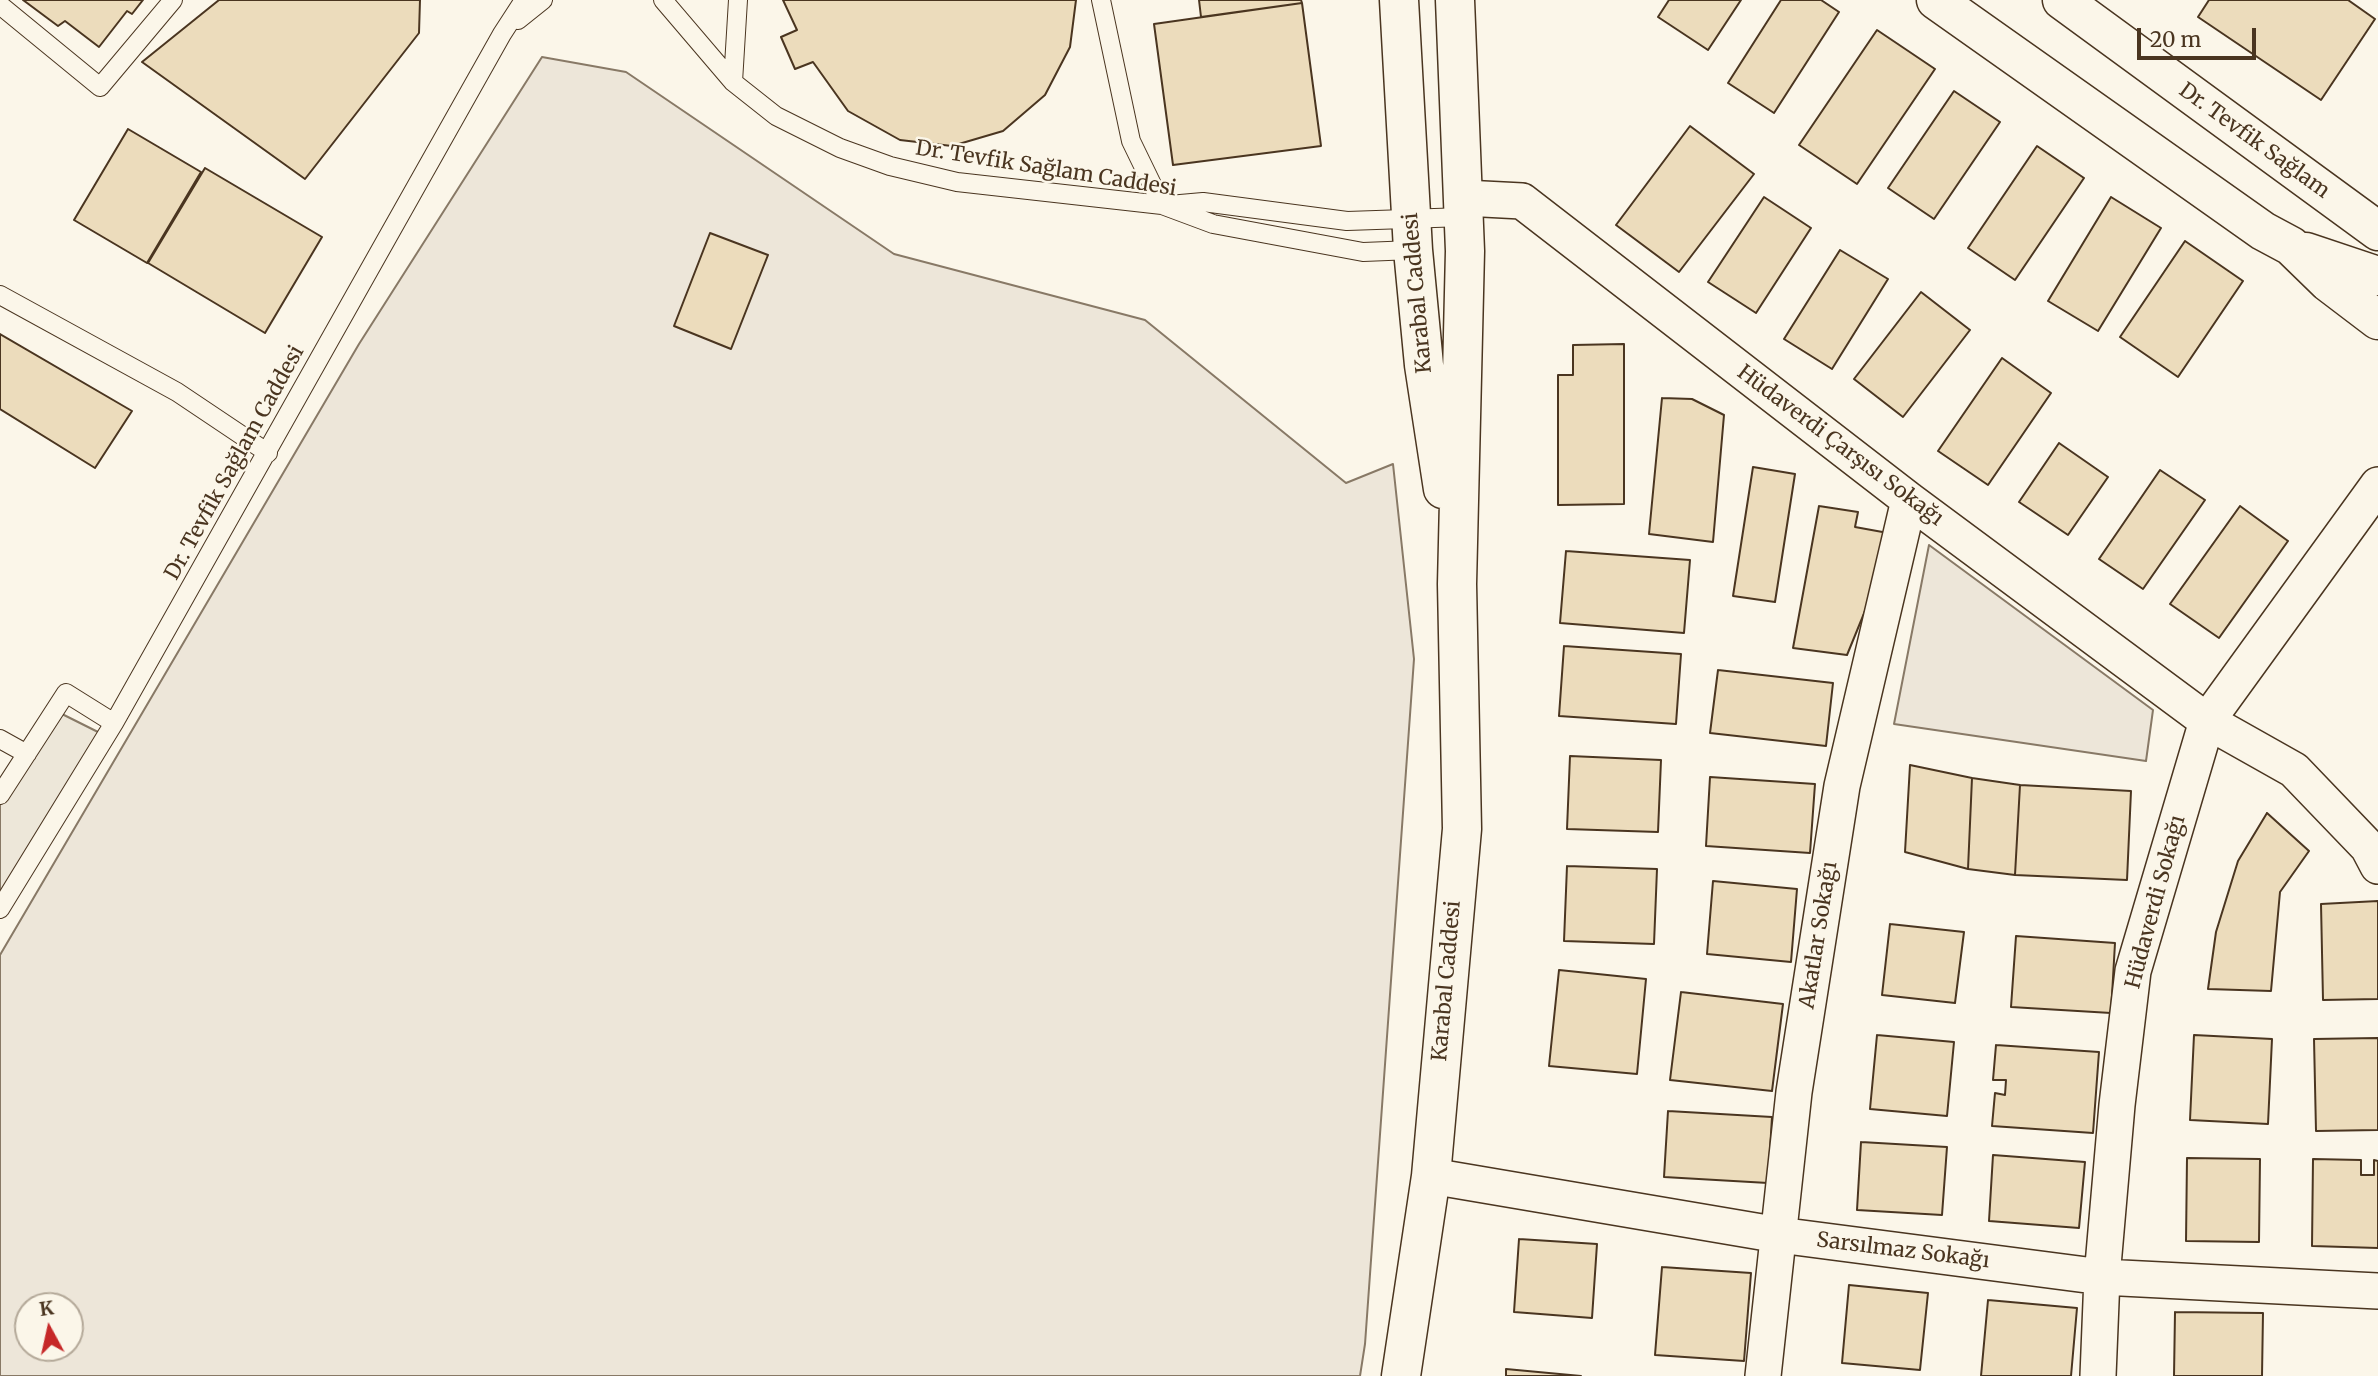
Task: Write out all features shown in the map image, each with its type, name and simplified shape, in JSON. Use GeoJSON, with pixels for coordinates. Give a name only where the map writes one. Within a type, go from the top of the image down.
{"type":"FeatureCollection","features":[{"type":"Feature","properties":{"kind":"street","name":"Karabal Caddesi"},"geometry":{"type":"LineString","coordinates":[[1399,0],[1412,234],[1424,365],[1457,584]]}},
{"type":"Feature","properties":{"kind":"street","name":"Karabal Caddesi"},"geometry":{"type":"LineString","coordinates":[[1401,1376],[1431,1177],[1462,829],[1457,584],[1464,208],[1455,0]]}},
{"type":"Feature","properties":{"kind":"street"},"geometry":{"type":"LineString","coordinates":[[1936,0],[2263,231],[2335,264],[2378,276]]}},
{"type":"Feature","properties":{"kind":"street","name":"Dr. Tevfik Sağlam"},"geometry":{"type":"LineString","coordinates":[[2062,0],[2376,228]]}},
{"type":"Feature","properties":{"kind":"street","name":"Hüdaverdi Çarşısı Sokağı"},"geometry":{"type":"LineString","coordinates":[[1464,208],[1522,201],[1909,500],[2207,721],[2294,770],[2368,846],[2378,866]]}},
{"type":"Feature","properties":{"kind":"street"},"geometry":{"type":"LineString","coordinates":[[2291,246],[2328,282],[2378,320]]}},
{"type":"Feature","properties":{"kind":"street","name":"Hüdaverdi Sokağı"},"geometry":{"type":"LineString","coordinates":[[2098,1376],[2102,1277],[2116,1105],[2133,971],[2207,721],[2378,485]]}},
{"type":"Feature","properties":{"kind":"street","name":"Akatlar Sokağı"},"geometry":{"type":"LineString","coordinates":[[1763,1376],[1794,1092],[1842,786],[1909,500]]}},
{"type":"Feature","properties":{"kind":"street","name":"Sarsılmaz Sokağı"},"geometry":{"type":"LineString","coordinates":[[1431,1177],[1779,1235],[2102,1277],[2378,1291]]}},
{"type":"Feature","properties":{"kind":"lane"},"geometry":{"type":"LineString","coordinates":[[0,5],[100,87],[173,0]]}},
{"type":"Feature","properties":{"kind":"lane","name":"Dr. Tevfik Sağlam Caddesi"},"geometry":{"type":"LineString","coordinates":[[0,909],[114,723],[502,34],[524,0]]}},
{"type":"Feature","properties":{"kind":"lane","name":"Dr. Tevfik Sağlam Caddesi"},"geometry":{"type":"LineString","coordinates":[[502,34],[543,0]]}},
{"type":"Feature","properties":{"kind":"lane","name":"Dr. Tevfik Sağlam Caddesi"},"geometry":{"type":"LineString","coordinates":[[663,0],[733,82],[776,116],[840,148],[890,166],[957,182],[1162,205],[1213,223],[1363,252],[1412,234]]}},
{"type":"Feature","properties":{"kind":"lane"},"geometry":{"type":"LineString","coordinates":[[733,82],[738,0]]}},
{"type":"Feature","properties":{"kind":"lane"},"geometry":{"type":"LineString","coordinates":[[1101,0],[1131,141],[1162,205],[1203,202],[1347,221],[1412,234],[1464,208]]}},
{"type":"Feature","properties":{"kind":"lane"},"geometry":{"type":"LineString","coordinates":[[0,295],[177,392],[268,453]]}},
{"type":"Feature","properties":{"kind":"lane"},"geometry":{"type":"LineString","coordinates":[[0,795],[66,693],[114,723]]}},
{"type":"Feature","properties":{"kind":"lane"},"geometry":{"type":"LineString","coordinates":[[0,739],[27,754]]}},
{"type":"Feature","properties":{"kind":"shaded area"},"geometry":{"type":"Polygon","coordinates":[[[542,57],[626,72],[894,254],[1145,320],[1346,483],[1393,464],[1414,659],[1365,1344],[1360,1376],[0,1376],[0,955],[359,344],[542,57]]]}},
{"type":"Feature","properties":{"kind":"shaded area"},"geometry":{"type":"Polygon","coordinates":[[[1929,545],[2153,710],[2146,761],[1894,724],[1929,545]]]}},
{"type":"Feature","properties":{"kind":"shaded area"},"geometry":{"type":"Polygon","coordinates":[[[58,712],[100,733],[0,899],[0,804],[58,712]]]}},
{"type":"Feature","properties":{"kind":"building"},"geometry":{"type":"Polygon","coordinates":[[[23,0],[143,0],[132,14],[127,11],[99,47],[65,21],[58,26],[23,0]]]}},
{"type":"Feature","properties":{"kind":"building"},"geometry":{"type":"Polygon","coordinates":[[[219,0],[420,0],[419,33],[305,179],[142,62],[219,0]]]}},
{"type":"Feature","properties":{"kind":"building"},"geometry":{"type":"Polygon","coordinates":[[[783,0],[1076,0],[1070,47],[1045,95],[1003,131],[952,146],[900,140],[848,111],[813,62],[795,69],[781,37],[797,30],[783,0]]]}},
{"type":"Feature","properties":{"kind":"building"},"geometry":{"type":"Polygon","coordinates":[[[1199,0],[1301,0],[1302,3],[1201,17],[1199,0]]]}},
{"type":"Feature","properties":{"kind":"building"},"geometry":{"type":"Polygon","coordinates":[[[1669,0],[1741,0],[1708,50],[1658,17],[1669,0]]]}},
{"type":"Feature","properties":{"kind":"building"},"geometry":{"type":"Polygon","coordinates":[[[1781,0],[1821,0],[1839,12],[1774,113],[1728,83],[1781,0]]]}},
{"type":"Feature","properties":{"kind":"building"},"geometry":{"type":"Polygon","coordinates":[[[2209,0],[2348,0],[2375,19],[2321,100],[2198,17],[2209,0]]]}},
{"type":"Feature","properties":{"kind":"building"},"geometry":{"type":"Polygon","coordinates":[[[1302,3],[1321,146],[1173,165],[1154,24],[1302,3]]]}},
{"type":"Feature","properties":{"kind":"building"},"geometry":{"type":"Polygon","coordinates":[[[1877,30],[1935,69],[1857,184],[1799,145],[1877,30]]]}},
{"type":"Feature","properties":{"kind":"building"},"geometry":{"type":"Polygon","coordinates":[[[1954,91],[2000,122],[1934,219],[1888,188],[1954,91]]]}},
{"type":"Feature","properties":{"kind":"building"},"geometry":{"type":"Polygon","coordinates":[[[1690,126],[1754,174],[1679,272],[1616,225],[1690,126]]]}},
{"type":"Feature","properties":{"kind":"building"},"geometry":{"type":"Polygon","coordinates":[[[128,129],[201,172],[147,263],[74,220],[128,129]]]}},
{"type":"Feature","properties":{"kind":"building"},"geometry":{"type":"Polygon","coordinates":[[[2037,146],[2084,178],[2015,280],[1968,248],[2037,146]]]}},
{"type":"Feature","properties":{"kind":"building"},"geometry":{"type":"Polygon","coordinates":[[[205,168],[322,237],[265,333],[148,263],[205,168]]]}},
{"type":"Feature","properties":{"kind":"building"},"geometry":{"type":"Polygon","coordinates":[[[1764,197],[1811,228],[1756,313],[1708,282],[1764,197]]]}},
{"type":"Feature","properties":{"kind":"building"},"geometry":{"type":"Polygon","coordinates":[[[2111,197],[2161,228],[2098,331],[2048,301],[2111,197]]]}},
{"type":"Feature","properties":{"kind":"building"},"geometry":{"type":"Polygon","coordinates":[[[710,233],[768,255],[731,349],[674,326],[710,233]]]}},
{"type":"Feature","properties":{"kind":"building"},"geometry":{"type":"Polygon","coordinates":[[[2185,241],[2243,281],[2178,377],[2120,337],[2185,241]]]}},
{"type":"Feature","properties":{"kind":"building"},"geometry":{"type":"Polygon","coordinates":[[[1840,250],[1888,279],[1832,369],[1784,339],[1840,250]]]}},
{"type":"Feature","properties":{"kind":"building"},"geometry":{"type":"Polygon","coordinates":[[[1921,292],[1970,330],[1903,417],[1854,379],[1921,292]]]}},
{"type":"Feature","properties":{"kind":"building"},"geometry":{"type":"Polygon","coordinates":[[[0,334],[132,411],[95,468],[0,409],[0,334]]]}},
{"type":"Feature","properties":{"kind":"building"},"geometry":{"type":"Polygon","coordinates":[[[1624,344],[1624,504],[1558,505],[1558,375],[1573,375],[1573,345],[1624,344]]]}},
{"type":"Feature","properties":{"kind":"building"},"geometry":{"type":"Polygon","coordinates":[[[2002,358],[2051,393],[1988,485],[1938,451],[2002,358]]]}},
{"type":"Feature","properties":{"kind":"building"},"geometry":{"type":"Polygon","coordinates":[[[1662,398],[1692,399],[1724,415],[1713,542],[1649,534],[1662,398]]]}},
{"type":"Feature","properties":{"kind":"building"},"geometry":{"type":"Polygon","coordinates":[[[2059,443],[2108,477],[2068,535],[2019,502],[2059,443]]]}},
{"type":"Feature","properties":{"kind":"building"},"geometry":{"type":"Polygon","coordinates":[[[1753,467],[1795,474],[1775,602],[1733,596],[1753,467]]]}},
{"type":"Feature","properties":{"kind":"building"},"geometry":{"type":"Polygon","coordinates":[[[2160,470],[2205,500],[2143,589],[2099,559],[2160,470]]]}},
{"type":"Feature","properties":{"kind":"building"},"geometry":{"type":"Polygon","coordinates":[[[1819,506],[1858,512],[1855,527],[1888,533],[1865,611],[1847,655],[1793,648],[1819,506]]]}},
{"type":"Feature","properties":{"kind":"building"},"geometry":{"type":"Polygon","coordinates":[[[2240,506],[2288,541],[2219,638],[2170,604],[2240,506]]]}},
{"type":"Feature","properties":{"kind":"building"},"geometry":{"type":"Polygon","coordinates":[[[1566,551],[1690,560],[1684,633],[1560,623],[1566,551]]]}},
{"type":"Feature","properties":{"kind":"building"},"geometry":{"type":"Polygon","coordinates":[[[1564,646],[1681,654],[1676,724],[1559,716],[1564,646]]]}},
{"type":"Feature","properties":{"kind":"building"},"geometry":{"type":"Polygon","coordinates":[[[1718,670],[1833,683],[1826,746],[1710,733],[1718,670]]]}},
{"type":"Feature","properties":{"kind":"building"},"geometry":{"type":"Polygon","coordinates":[[[1570,756],[1661,760],[1658,832],[1567,829],[1570,756]]]}},
{"type":"Feature","properties":{"kind":"building"},"geometry":{"type":"Polygon","coordinates":[[[1910,765],[1972,778],[1968,869],[1905,852],[1910,765]]]}},
{"type":"Feature","properties":{"kind":"building"},"geometry":{"type":"Polygon","coordinates":[[[1710,777],[1815,784],[1810,853],[1706,846],[1710,777]]]}},
{"type":"Feature","properties":{"kind":"building"},"geometry":{"type":"Polygon","coordinates":[[[1972,778],[2020,785],[2015,875],[1968,869],[1972,778]]]}},
{"type":"Feature","properties":{"kind":"building"},"geometry":{"type":"Polygon","coordinates":[[[2020,785],[2131,791],[2127,880],[2015,875],[2020,785]]]}},
{"type":"Feature","properties":{"kind":"building"},"geometry":{"type":"Polygon","coordinates":[[[2267,813],[2309,851],[2280,892],[2271,991],[2208,989],[2216,932],[2238,861],[2267,813]]]}},
{"type":"Feature","properties":{"kind":"building"},"geometry":{"type":"Polygon","coordinates":[[[1567,866],[1657,869],[1654,944],[1564,941],[1567,866]]]}},
{"type":"Feature","properties":{"kind":"building"},"geometry":{"type":"Polygon","coordinates":[[[1713,881],[1797,889],[1791,962],[1707,954],[1713,881]]]}},
{"type":"Feature","properties":{"kind":"building"},"geometry":{"type":"Polygon","coordinates":[[[2378,901],[2378,999],[2323,1000],[2321,904],[2378,901]]]}},
{"type":"Feature","properties":{"kind":"building"},"geometry":{"type":"Polygon","coordinates":[[[1890,924],[1964,932],[1955,1003],[1882,995],[1890,924]]]}},
{"type":"Feature","properties":{"kind":"building"},"geometry":{"type":"Polygon","coordinates":[[[2016,936],[2115,943],[2111,1013],[2011,1007],[2016,936]]]}},
{"type":"Feature","properties":{"kind":"building"},"geometry":{"type":"Polygon","coordinates":[[[1559,970],[1646,979],[1637,1074],[1549,1066],[1559,970]]]}},
{"type":"Feature","properties":{"kind":"building"},"geometry":{"type":"Polygon","coordinates":[[[1681,992],[1783,1004],[1772,1091],[1670,1080],[1681,992]]]}},
{"type":"Feature","properties":{"kind":"building"},"geometry":{"type":"Polygon","coordinates":[[[1877,1035],[1954,1042],[1947,1116],[1870,1109],[1877,1035]]]}},
{"type":"Feature","properties":{"kind":"building"},"geometry":{"type":"Polygon","coordinates":[[[2194,1035],[2272,1039],[2268,1124],[2190,1120],[2194,1035]]]}},
{"type":"Feature","properties":{"kind":"building"},"geometry":{"type":"Polygon","coordinates":[[[2378,1038],[2378,1130],[2316,1131],[2314,1039],[2378,1038]]]}},
{"type":"Feature","properties":{"kind":"building"},"geometry":{"type":"Polygon","coordinates":[[[1996,1045],[2099,1052],[2093,1133],[1992,1126],[1995,1093],[2005,1095],[2006,1080],[1993,1080],[1996,1045]]]}},
{"type":"Feature","properties":{"kind":"building"},"geometry":{"type":"Polygon","coordinates":[[[1668,1111],[1772,1117],[1768,1183],[1664,1177],[1668,1111]]]}},
{"type":"Feature","properties":{"kind":"building"},"geometry":{"type":"Polygon","coordinates":[[[1861,1142],[1947,1147],[1942,1215],[1857,1210],[1861,1142]]]}},
{"type":"Feature","properties":{"kind":"building"},"geometry":{"type":"Polygon","coordinates":[[[1993,1155],[2085,1162],[2079,1228],[1989,1221],[1993,1155]]]}},
{"type":"Feature","properties":{"kind":"building"},"geometry":{"type":"Polygon","coordinates":[[[2187,1158],[2260,1159],[2259,1242],[2186,1241],[2187,1158]]]}},
{"type":"Feature","properties":{"kind":"building"},"geometry":{"type":"Polygon","coordinates":[[[2313,1159],[2361,1160],[2361,1175],[2374,1175],[2374,1160],[2378,1161],[2378,1248],[2312,1246],[2313,1159]]]}},
{"type":"Feature","properties":{"kind":"building"},"geometry":{"type":"Polygon","coordinates":[[[1519,1239],[1597,1244],[1592,1318],[1514,1312],[1519,1239]]]}},
{"type":"Feature","properties":{"kind":"building"},"geometry":{"type":"Polygon","coordinates":[[[1662,1267],[1751,1273],[1744,1361],[1655,1355],[1662,1267]]]}},
{"type":"Feature","properties":{"kind":"building"},"geometry":{"type":"Polygon","coordinates":[[[1849,1285],[1928,1293],[1920,1370],[1842,1363],[1849,1285]]]}},
{"type":"Feature","properties":{"kind":"building"},"geometry":{"type":"Polygon","coordinates":[[[1988,1300],[2077,1308],[2071,1376],[1981,1376],[1988,1300]]]}},
{"type":"Feature","properties":{"kind":"building"},"geometry":{"type":"Polygon","coordinates":[[[2175,1312],[2263,1313],[2262,1376],[2174,1376],[2175,1312]]]}},
{"type":"Feature","properties":{"kind":"building"},"geometry":{"type":"Polygon","coordinates":[[[1506,1369],[1581,1376],[1506,1376],[1506,1369]]]}}]}
